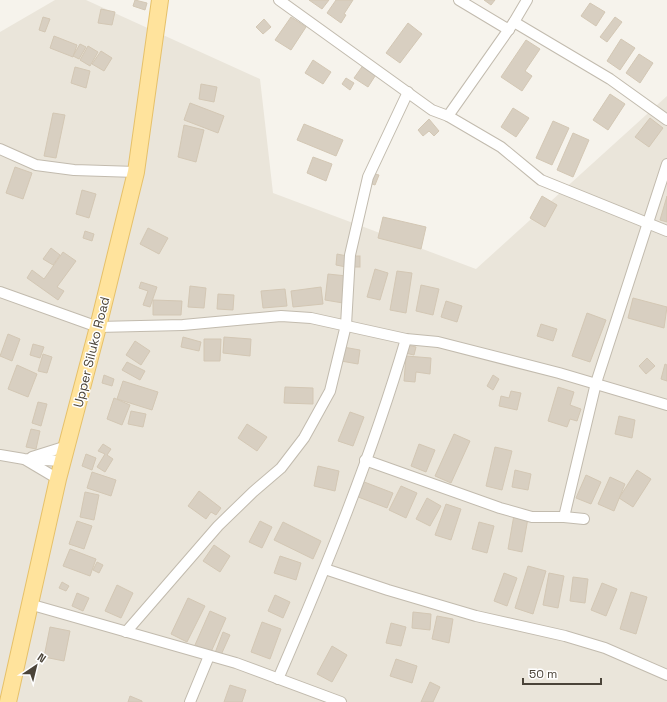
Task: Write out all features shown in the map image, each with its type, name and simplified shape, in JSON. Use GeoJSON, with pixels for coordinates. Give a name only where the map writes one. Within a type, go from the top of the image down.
{"type":"FeatureCollection","features":[{"type":"Feature","properties":{"kind":"main road","name":"Upper Siluko Road"},"geometry":{"type":"LineString","coordinates":[[8,702],[58,479],[98,327],[136,172],[160,0]]}},
{"type":"Feature","properties":{"kind":"street"},"geometry":{"type":"LineString","coordinates":[[279,0],[432,110],[448,116],[501,147],[541,180],[667,231]]}},
{"type":"Feature","properties":{"kind":"street"},"geometry":{"type":"LineString","coordinates":[[459,0],[610,79],[667,120]]}},
{"type":"Feature","properties":{"kind":"street"},"geometry":{"type":"LineString","coordinates":[[448,116],[511,26],[527,0]]}},
{"type":"Feature","properties":{"kind":"street"},"geometry":{"type":"LineString","coordinates":[[126,632],[218,526],[281,468],[304,438],[330,391],[346,325],[351,249],[368,177],[408,92]]}},
{"type":"Feature","properties":{"kind":"street"},"geometry":{"type":"LineString","coordinates":[[0,149],[36,165],[74,170],[136,172]]}},
{"type":"Feature","properties":{"kind":"street"},"geometry":{"type":"LineString","coordinates":[[564,517],[596,383],[667,164]]}},
{"type":"Feature","properties":{"kind":"street"},"geometry":{"type":"LineString","coordinates":[[0,292],[98,327],[183,325],[282,316],[310,318],[406,339],[438,342],[596,383],[667,405]]}},
{"type":"Feature","properties":{"kind":"street"},"geometry":{"type":"LineString","coordinates":[[278,679],[325,569],[390,395],[406,339]]}},
{"type":"Feature","properties":{"kind":"street"},"geometry":{"type":"LineString","coordinates":[[24,459],[65,453]]}},
{"type":"Feature","properties":{"kind":"street"},"geometry":{"type":"LineString","coordinates":[[0,455],[24,459],[65,453]]}},
{"type":"Feature","properties":{"kind":"street"},"geometry":{"type":"LineString","coordinates":[[24,459],[58,479]]}},
{"type":"Feature","properties":{"kind":"street"},"geometry":{"type":"LineString","coordinates":[[365,460],[500,508],[532,517],[564,517],[584,519]]}},
{"type":"Feature","properties":{"kind":"street"},"geometry":{"type":"LineString","coordinates":[[325,569],[388,590],[476,616],[565,636],[598,646],[667,675]]}},
{"type":"Feature","properties":{"kind":"street"},"geometry":{"type":"LineString","coordinates":[[29,604],[236,663],[341,702]]}},
{"type":"Feature","properties":{"kind":"street"},"geometry":{"type":"LineString","coordinates":[[190,702],[209,656]]}},
{"type":"Feature","properties":{"kind":"shaded area"},"geometry":{"type":"Polygon","coordinates":[[[55,0],[86,0],[260,79],[273,193],[476,269],[667,96],[667,702],[0,702],[0,32],[55,0]]]}},
{"type":"Feature","properties":{"kind":"building"},"geometry":{"type":"Polygon","coordinates":[[[135,0],[147,3],[145,10],[133,6],[135,0]]]}},
{"type":"Feature","properties":{"kind":"building"},"geometry":{"type":"Polygon","coordinates":[[[309,0],[329,0],[322,9],[309,0]]]}},
{"type":"Feature","properties":{"kind":"building"},"geometry":{"type":"Polygon","coordinates":[[[336,0],[353,0],[344,14],[346,15],[341,23],[327,13],[336,0]]]}},
{"type":"Feature","properties":{"kind":"building"},"geometry":{"type":"Polygon","coordinates":[[[484,0],[495,0],[491,5],[484,0]]]}},
{"type":"Feature","properties":{"kind":"building"},"geometry":{"type":"Polygon","coordinates":[[[590,3],[605,12],[596,26],[581,16],[590,3]]]}},
{"type":"Feature","properties":{"kind":"building"},"geometry":{"type":"Polygon","coordinates":[[[101,9],[115,12],[112,25],[98,23],[101,9]]]}},
{"type":"Feature","properties":{"kind":"building"},"geometry":{"type":"Polygon","coordinates":[[[43,17],[50,19],[45,32],[39,30],[43,17]]]}},
{"type":"Feature","properties":{"kind":"building"},"geometry":{"type":"Polygon","coordinates":[[[291,17],[306,27],[291,50],[275,40],[291,17]]]}},
{"type":"Feature","properties":{"kind":"building"},"geometry":{"type":"Polygon","coordinates":[[[615,17],[622,22],[607,42],[600,37],[615,17]]]}},
{"type":"Feature","properties":{"kind":"building"},"geometry":{"type":"Polygon","coordinates":[[[264,19],[271,27],[263,34],[256,27],[264,19]]]}},
{"type":"Feature","properties":{"kind":"building"},"geometry":{"type":"Polygon","coordinates":[[[408,23],[422,34],[400,63],[386,53],[408,23]]]}},
{"type":"Feature","properties":{"kind":"building"},"geometry":{"type":"Polygon","coordinates":[[[54,36],[77,45],[73,57],[50,48],[54,36]]]}},
{"type":"Feature","properties":{"kind":"building"},"geometry":{"type":"Polygon","coordinates":[[[621,39],[635,48],[620,70],[607,61],[621,39]]]}},
{"type":"Feature","properties":{"kind":"building"},"geometry":{"type":"Polygon","coordinates":[[[526,40],[540,49],[525,71],[532,76],[522,91],[501,77],[526,40]]]}},
{"type":"Feature","properties":{"kind":"building"},"geometry":{"type":"Polygon","coordinates":[[[80,44],[86,47],[79,59],[73,56],[80,44]]]}},
{"type":"Feature","properties":{"kind":"building"},"geometry":{"type":"Polygon","coordinates":[[[88,46],[98,52],[90,66],[80,60],[88,46]]]}},
{"type":"Feature","properties":{"kind":"building"},"geometry":{"type":"Polygon","coordinates":[[[101,51],[112,58],[104,71],[92,64],[101,51]]]}},
{"type":"Feature","properties":{"kind":"building"},"geometry":{"type":"Polygon","coordinates":[[[639,54],[653,63],[640,83],[626,73],[639,54]]]}},
{"type":"Feature","properties":{"kind":"building"},"geometry":{"type":"Polygon","coordinates":[[[313,60],[331,72],[323,84],[305,73],[313,60]]]}},
{"type":"Feature","properties":{"kind":"building"},"geometry":{"type":"Polygon","coordinates":[[[364,64],[377,73],[368,87],[354,78],[364,64]]]}},
{"type":"Feature","properties":{"kind":"building"},"geometry":{"type":"Polygon","coordinates":[[[75,67],[90,71],[86,88],[71,83],[75,67]]]}},
{"type":"Feature","properties":{"kind":"building"},"geometry":{"type":"Polygon","coordinates":[[[346,78],[354,83],[350,90],[342,84],[346,78]]]}},
{"type":"Feature","properties":{"kind":"building"},"geometry":{"type":"Polygon","coordinates":[[[201,84],[217,87],[214,102],[199,99],[201,84]]]}},
{"type":"Feature","properties":{"kind":"building"},"geometry":{"type":"Polygon","coordinates":[[[610,94],[625,104],[608,130],[593,120],[610,94]]]}},
{"type":"Feature","properties":{"kind":"building"},"geometry":{"type":"Polygon","coordinates":[[[190,103],[224,116],[218,133],[184,120],[190,103]]]}},
{"type":"Feature","properties":{"kind":"building"},"geometry":{"type":"Polygon","coordinates":[[[513,108],[529,118],[516,137],[501,127],[513,108]]]}},
{"type":"Feature","properties":{"kind":"building"},"geometry":{"type":"Polygon","coordinates":[[[53,113],[65,115],[56,158],[44,156],[53,113]]]}},
{"type":"Feature","properties":{"kind":"building"},"geometry":{"type":"Polygon","coordinates":[[[650,118],[663,128],[649,147],[635,137],[650,118]]]}},
{"type":"Feature","properties":{"kind":"building"},"geometry":{"type":"Polygon","coordinates":[[[429,119],[439,131],[434,136],[429,131],[423,136],[418,130],[429,119]]]}},
{"type":"Feature","properties":{"kind":"building"},"geometry":{"type":"Polygon","coordinates":[[[553,121],[569,128],[552,165],[536,158],[553,121]]]}},
{"type":"Feature","properties":{"kind":"building"},"geometry":{"type":"Polygon","coordinates":[[[304,124],[343,140],[336,156],[297,140],[304,124]]]}},
{"type":"Feature","properties":{"kind":"building"},"geometry":{"type":"Polygon","coordinates":[[[184,125],[204,130],[196,162],[178,157],[184,125]]]}},
{"type":"Feature","properties":{"kind":"building"},"geometry":{"type":"Polygon","coordinates":[[[573,133],[589,140],[573,177],[557,170],[573,133]]]}},
{"type":"Feature","properties":{"kind":"building"},"geometry":{"type":"Polygon","coordinates":[[[313,157],[332,164],[326,181],[307,173],[313,157]]]}},
{"type":"Feature","properties":{"kind":"building"},"geometry":{"type":"Polygon","coordinates":[[[15,167],[32,173],[23,199],[6,193],[15,167]]]}},
{"type":"Feature","properties":{"kind":"building"},"geometry":{"type":"Polygon","coordinates":[[[371,173],[379,175],[375,185],[367,182],[371,173]]]}},
{"type":"Feature","properties":{"kind":"building"},"geometry":{"type":"Polygon","coordinates":[[[82,190],[96,194],[89,218],[76,214],[82,190]]]}},
{"type":"Feature","properties":{"kind":"building"},"geometry":{"type":"Polygon","coordinates":[[[542,196],[557,205],[545,227],[530,218],[542,196]]]}},
{"type":"Feature","properties":{"kind":"building"},"geometry":{"type":"Polygon","coordinates":[[[667,196],[667,222],[660,220],[667,196]]]}},
{"type":"Feature","properties":{"kind":"building"},"geometry":{"type":"Polygon","coordinates":[[[383,217],[426,227],[421,249],[378,238],[383,217]]]}},
{"type":"Feature","properties":{"kind":"building"},"geometry":{"type":"Polygon","coordinates":[[[148,228],[168,238],[159,254],[140,244],[148,228]]]}},
{"type":"Feature","properties":{"kind":"building"},"geometry":{"type":"Polygon","coordinates":[[[85,231],[94,234],[92,241],[83,238],[85,231]]]}},
{"type":"Feature","properties":{"kind":"building"},"geometry":{"type":"Polygon","coordinates":[[[51,248],[60,255],[53,265],[43,259],[51,248]]]}},
{"type":"Feature","properties":{"kind":"building"},"geometry":{"type":"Polygon","coordinates":[[[63,252],[76,261],[57,287],[64,291],[58,300],[27,278],[32,270],[44,279],[63,252]]]}},
{"type":"Feature","properties":{"kind":"building"},"geometry":{"type":"Polygon","coordinates":[[[337,254],[347,256],[346,267],[336,265],[337,254]]]}},
{"type":"Feature","properties":{"kind":"building"},"geometry":{"type":"Polygon","coordinates":[[[352,256],[360,256],[360,267],[352,267],[352,256]]]}},
{"type":"Feature","properties":{"kind":"building"},"geometry":{"type":"Polygon","coordinates":[[[375,269],[388,273],[380,300],[367,297],[375,269]]]}},
{"type":"Feature","properties":{"kind":"building"},"geometry":{"type":"Polygon","coordinates":[[[397,271],[412,273],[406,313],[390,310],[397,271]]]}},
{"type":"Feature","properties":{"kind":"building"},"geometry":{"type":"Polygon","coordinates":[[[328,274],[347,276],[343,303],[325,300],[328,274]]]}},
{"type":"Feature","properties":{"kind":"building"},"geometry":{"type":"Polygon","coordinates":[[[141,282],[157,287],[150,307],[143,305],[148,291],[139,288],[141,282]]]}},
{"type":"Feature","properties":{"kind":"building"},"geometry":{"type":"Polygon","coordinates":[[[421,285],[439,289],[433,315],[416,311],[421,285]]]}},
{"type":"Feature","properties":{"kind":"building"},"geometry":{"type":"Polygon","coordinates":[[[190,286],[206,288],[204,308],[188,307],[190,286]]]}},
{"type":"Feature","properties":{"kind":"building"},"geometry":{"type":"Polygon","coordinates":[[[321,287],[323,304],[293,307],[291,291],[321,287]]]}},
{"type":"Feature","properties":{"kind":"building"},"geometry":{"type":"Polygon","coordinates":[[[285,289],[287,306],[263,308],[261,291],[285,289]]]}},
{"type":"Feature","properties":{"kind":"building"},"geometry":{"type":"Polygon","coordinates":[[[218,294],[234,295],[233,310],[217,309],[218,294]]]}},
{"type":"Feature","properties":{"kind":"building"},"geometry":{"type":"Polygon","coordinates":[[[633,298],[667,307],[664,328],[628,318],[633,298]]]}},
{"type":"Feature","properties":{"kind":"building"},"geometry":{"type":"Polygon","coordinates":[[[153,300],[182,301],[181,315],[153,315],[153,300]]]}},
{"type":"Feature","properties":{"kind":"building"},"geometry":{"type":"Polygon","coordinates":[[[446,301],[462,306],[457,322],[441,317],[446,301]]]}},
{"type":"Feature","properties":{"kind":"building"},"geometry":{"type":"Polygon","coordinates":[[[587,313],[606,320],[590,362],[572,356],[587,313]]]}},
{"type":"Feature","properties":{"kind":"building"},"geometry":{"type":"Polygon","coordinates":[[[541,324],[557,329],[553,341],[537,336],[541,324]]]}},
{"type":"Feature","properties":{"kind":"building"},"geometry":{"type":"Polygon","coordinates":[[[8,334],[20,339],[12,361],[0,356],[8,334]]]}},
{"type":"Feature","properties":{"kind":"building"},"geometry":{"type":"Polygon","coordinates":[[[183,337],[201,342],[199,351],[181,347],[183,337]]]}},
{"type":"Feature","properties":{"kind":"building"},"geometry":{"type":"Polygon","coordinates":[[[224,337],[251,339],[250,356],[223,353],[224,337]]]}},
{"type":"Feature","properties":{"kind":"building"},"geometry":{"type":"Polygon","coordinates":[[[204,339],[221,339],[220,361],[204,361],[204,339]]]}},
{"type":"Feature","properties":{"kind":"building"},"geometry":{"type":"Polygon","coordinates":[[[135,341],[150,351],[141,365],[126,355],[135,341]]]}},
{"type":"Feature","properties":{"kind":"building"},"geometry":{"type":"Polygon","coordinates":[[[33,344],[44,347],[40,358],[30,355],[33,344]]]}},
{"type":"Feature","properties":{"kind":"building"},"geometry":{"type":"Polygon","coordinates":[[[407,345],[416,347],[414,355],[405,353],[407,345]]]}},
{"type":"Feature","properties":{"kind":"building"},"geometry":{"type":"Polygon","coordinates":[[[343,347],[360,350],[358,364],[341,361],[343,347]]]}},
{"type":"Feature","properties":{"kind":"building"},"geometry":{"type":"Polygon","coordinates":[[[43,354],[52,357],[47,373],[38,371],[43,354]]]}},
{"type":"Feature","properties":{"kind":"building"},"geometry":{"type":"Polygon","coordinates":[[[406,356],[431,358],[430,374],[416,372],[415,382],[404,381],[406,356]]]}},
{"type":"Feature","properties":{"kind":"building"},"geometry":{"type":"Polygon","coordinates":[[[647,358],[655,366],[646,374],[639,366],[647,358]]]}},
{"type":"Feature","properties":{"kind":"building"},"geometry":{"type":"Polygon","coordinates":[[[127,362],[145,371],[140,380],[122,370],[127,362]]]}},
{"type":"Feature","properties":{"kind":"building"},"geometry":{"type":"Polygon","coordinates":[[[665,364],[667,365],[667,381],[661,379],[665,364]]]}},
{"type":"Feature","properties":{"kind":"building"},"geometry":{"type":"Polygon","coordinates":[[[17,365],[37,374],[28,397],[8,389],[17,365]]]}},
{"type":"Feature","properties":{"kind":"building"},"geometry":{"type":"Polygon","coordinates":[[[104,375],[114,379],[112,386],[102,383],[104,375]]]}},
{"type":"Feature","properties":{"kind":"building"},"geometry":{"type":"Polygon","coordinates":[[[493,375],[499,379],[493,390],[487,386],[493,375]]]}},
{"type":"Feature","properties":{"kind":"building"},"geometry":{"type":"Polygon","coordinates":[[[123,381],[158,392],[152,410],[117,399],[123,381]]]}},
{"type":"Feature","properties":{"kind":"building"},"geometry":{"type":"Polygon","coordinates":[[[285,387],[313,388],[313,404],[284,403],[285,387]]]}},
{"type":"Feature","properties":{"kind":"building"},"geometry":{"type":"Polygon","coordinates":[[[558,387],[574,392],[570,405],[581,409],[577,421],[570,419],[567,427],[548,421],[558,387]]]}},
{"type":"Feature","properties":{"kind":"building"},"geometry":{"type":"Polygon","coordinates":[[[511,391],[521,393],[517,410],[499,406],[501,396],[509,398],[511,391]]]}},
{"type":"Feature","properties":{"kind":"building"},"geometry":{"type":"Polygon","coordinates":[[[114,398],[130,405],[122,425],[107,419],[114,398]]]}},
{"type":"Feature","properties":{"kind":"building"},"geometry":{"type":"Polygon","coordinates":[[[38,402],[47,404],[41,426],[32,423],[38,402]]]}},
{"type":"Feature","properties":{"kind":"building"},"geometry":{"type":"Polygon","coordinates":[[[131,411],[146,414],[143,427],[128,424],[131,411]]]}},
{"type":"Feature","properties":{"kind":"building"},"geometry":{"type":"Polygon","coordinates":[[[350,412],[364,417],[353,446],[338,441],[350,412]]]}},
{"type":"Feature","properties":{"kind":"building"},"geometry":{"type":"Polygon","coordinates":[[[619,416],[635,420],[632,438],[615,434],[619,416]]]}},
{"type":"Feature","properties":{"kind":"building"},"geometry":{"type":"Polygon","coordinates":[[[247,424],[267,437],[257,451],[238,438],[247,424]]]}},
{"type":"Feature","properties":{"kind":"building"},"geometry":{"type":"Polygon","coordinates":[[[31,429],[40,431],[36,449],[26,447],[31,429]]]}},
{"type":"Feature","properties":{"kind":"building"},"geometry":{"type":"Polygon","coordinates":[[[454,434],[470,441],[451,483],[435,476],[454,434]]]}},
{"type":"Feature","properties":{"kind":"building"},"geometry":{"type":"Polygon","coordinates":[[[103,444],[111,449],[107,455],[113,459],[105,472],[97,467],[105,454],[98,451],[103,444]]]}},
{"type":"Feature","properties":{"kind":"building"},"geometry":{"type":"Polygon","coordinates":[[[419,444],[435,450],[426,472],[411,466],[419,444]]]}},
{"type":"Feature","properties":{"kind":"building"},"geometry":{"type":"Polygon","coordinates":[[[495,447],[512,451],[502,490],[486,486],[495,447]]]}},
{"type":"Feature","properties":{"kind":"building"},"geometry":{"type":"Polygon","coordinates":[[[86,454],[96,458],[92,470],[82,466],[86,454]]]}},
{"type":"Feature","properties":{"kind":"building"},"geometry":{"type":"Polygon","coordinates":[[[318,466],[339,471],[335,491],[314,486],[318,466]]]}},
{"type":"Feature","properties":{"kind":"building"},"geometry":{"type":"Polygon","coordinates":[[[515,470],[531,474],[528,490],[512,487],[515,470]]]}},
{"type":"Feature","properties":{"kind":"building"},"geometry":{"type":"Polygon","coordinates":[[[637,470],[651,479],[633,507],[619,498],[637,470]]]}},
{"type":"Feature","properties":{"kind":"building"},"geometry":{"type":"Polygon","coordinates":[[[92,472],[116,480],[111,496],[87,488],[92,472]]]}},
{"type":"Feature","properties":{"kind":"building"},"geometry":{"type":"Polygon","coordinates":[[[586,475],[601,482],[591,504],[576,498],[586,475]]]}},
{"type":"Feature","properties":{"kind":"building"},"geometry":{"type":"Polygon","coordinates":[[[610,477],[625,484],[614,511],[598,504],[610,477]]]}},
{"type":"Feature","properties":{"kind":"building"},"geometry":{"type":"Polygon","coordinates":[[[359,480],[393,493],[387,508],[353,495],[359,480]]]}},
{"type":"Feature","properties":{"kind":"building"},"geometry":{"type":"Polygon","coordinates":[[[401,486],[417,493],[406,518],[389,510],[401,486]]]}},
{"type":"Feature","properties":{"kind":"building"},"geometry":{"type":"Polygon","coordinates":[[[199,491],[221,508],[216,515],[211,512],[206,519],[188,506],[199,491]]]}},
{"type":"Feature","properties":{"kind":"building"},"geometry":{"type":"Polygon","coordinates":[[[85,492],[99,495],[94,520],[80,517],[85,492]]]}},
{"type":"Feature","properties":{"kind":"building"},"geometry":{"type":"Polygon","coordinates":[[[427,498],[441,506],[430,526],[416,519],[427,498]]]}},
{"type":"Feature","properties":{"kind":"building"},"geometry":{"type":"Polygon","coordinates":[[[446,504],[461,509],[451,540],[435,535],[446,504]]]}},
{"type":"Feature","properties":{"kind":"building"},"geometry":{"type":"Polygon","coordinates":[[[514,515],[528,518],[522,552],[508,549],[514,515]]]}},
{"type":"Feature","properties":{"kind":"building"},"geometry":{"type":"Polygon","coordinates":[[[77,521],[92,526],[84,549],[69,544],[77,521]]]}},
{"type":"Feature","properties":{"kind":"building"},"geometry":{"type":"Polygon","coordinates":[[[260,521],[272,527],[262,548],[249,542],[260,521]]]}},
{"type":"Feature","properties":{"kind":"building"},"geometry":{"type":"Polygon","coordinates":[[[283,522],[321,541],[313,559],[274,540],[283,522]]]}},
{"type":"Feature","properties":{"kind":"building"},"geometry":{"type":"Polygon","coordinates":[[[479,522],[494,526],[487,553],[472,549],[479,522]]]}},
{"type":"Feature","properties":{"kind":"building"},"geometry":{"type":"Polygon","coordinates":[[[214,545],[230,556],[220,572],[203,561],[214,545]]]}},
{"type":"Feature","properties":{"kind":"building"},"geometry":{"type":"Polygon","coordinates":[[[70,549],[96,559],[90,576],[63,566],[70,549]]]}},
{"type":"Feature","properties":{"kind":"building"},"geometry":{"type":"Polygon","coordinates":[[[280,556],[301,563],[296,580],[274,573],[280,556]]]}},
{"type":"Feature","properties":{"kind":"building"},"geometry":{"type":"Polygon","coordinates":[[[97,562],[103,565],[99,573],[93,570],[97,562]]]}},
{"type":"Feature","properties":{"kind":"building"},"geometry":{"type":"Polygon","coordinates":[[[528,566],[546,571],[533,614],[515,608],[528,566]]]}},
{"type":"Feature","properties":{"kind":"building"},"geometry":{"type":"Polygon","coordinates":[[[504,573],[517,578],[507,606],[494,601],[504,573]]]}},
{"type":"Feature","properties":{"kind":"building"},"geometry":{"type":"Polygon","coordinates":[[[549,573],[564,576],[558,608],[543,605],[549,573]]]}},
{"type":"Feature","properties":{"kind":"building"},"geometry":{"type":"Polygon","coordinates":[[[573,577],[588,579],[585,603],[570,601],[573,577]]]}},
{"type":"Feature","properties":{"kind":"building"},"geometry":{"type":"Polygon","coordinates":[[[62,582],[69,586],[66,591],[59,588],[62,582]]]}},
{"type":"Feature","properties":{"kind":"building"},"geometry":{"type":"Polygon","coordinates":[[[602,583],[617,589],[606,616],[591,610],[602,583]]]}},
{"type":"Feature","properties":{"kind":"building"},"geometry":{"type":"Polygon","coordinates":[[[117,585],[133,593],[121,618],[105,611],[117,585]]]}},
{"type":"Feature","properties":{"kind":"building"},"geometry":{"type":"Polygon","coordinates":[[[631,592],[647,597],[636,634],[620,629],[631,592]]]}},
{"type":"Feature","properties":{"kind":"building"},"geometry":{"type":"Polygon","coordinates":[[[77,593],[89,598],[83,611],[72,606],[77,593]]]}},
{"type":"Feature","properties":{"kind":"building"},"geometry":{"type":"Polygon","coordinates":[[[275,595],[290,602],[283,618],[268,611],[275,595]]]}},
{"type":"Feature","properties":{"kind":"building"},"geometry":{"type":"Polygon","coordinates":[[[188,598],[205,606],[187,642],[171,634],[188,598]]]}},
{"type":"Feature","properties":{"kind":"building"},"geometry":{"type":"Polygon","coordinates":[[[210,611],[226,618],[211,652],[195,645],[210,611]]]}},
{"type":"Feature","properties":{"kind":"building"},"geometry":{"type":"Polygon","coordinates":[[[413,612],[431,614],[430,630],[412,628],[413,612]]]}},
{"type":"Feature","properties":{"kind":"building"},"geometry":{"type":"Polygon","coordinates":[[[437,616],[453,619],[449,643],[432,639],[437,616]]]}},
{"type":"Feature","properties":{"kind":"building"},"geometry":{"type":"Polygon","coordinates":[[[262,622],[281,629],[270,659],[251,652],[262,622]]]}},
{"type":"Feature","properties":{"kind":"building"},"geometry":{"type":"Polygon","coordinates":[[[391,623],[406,627],[401,646],[386,643],[391,623]]]}},
{"type":"Feature","properties":{"kind":"building"},"geometry":{"type":"Polygon","coordinates":[[[50,627],[70,631],[64,661],[44,657],[50,627]]]}},
{"type":"Feature","properties":{"kind":"building"},"geometry":{"type":"Polygon","coordinates":[[[223,632],[230,635],[221,655],[215,653],[223,632]]]}},
{"type":"Feature","properties":{"kind":"building"},"geometry":{"type":"Polygon","coordinates":[[[332,646],[347,655],[332,682],[317,674],[332,646]]]}},
{"type":"Feature","properties":{"kind":"building"},"geometry":{"type":"Polygon","coordinates":[[[396,659],[417,666],[412,683],[390,676],[396,659]]]}},
{"type":"Feature","properties":{"kind":"building"},"geometry":{"type":"Polygon","coordinates":[[[430,682],[440,687],[433,702],[421,702],[430,682]]]}},
{"type":"Feature","properties":{"kind":"building"},"geometry":{"type":"Polygon","coordinates":[[[230,685],[246,690],[242,702],[224,702],[230,685]]]}},
{"type":"Feature","properties":{"kind":"building"},"geometry":{"type":"Polygon","coordinates":[[[130,696],[142,701],[142,702],[128,702],[130,696]]]}}]}
